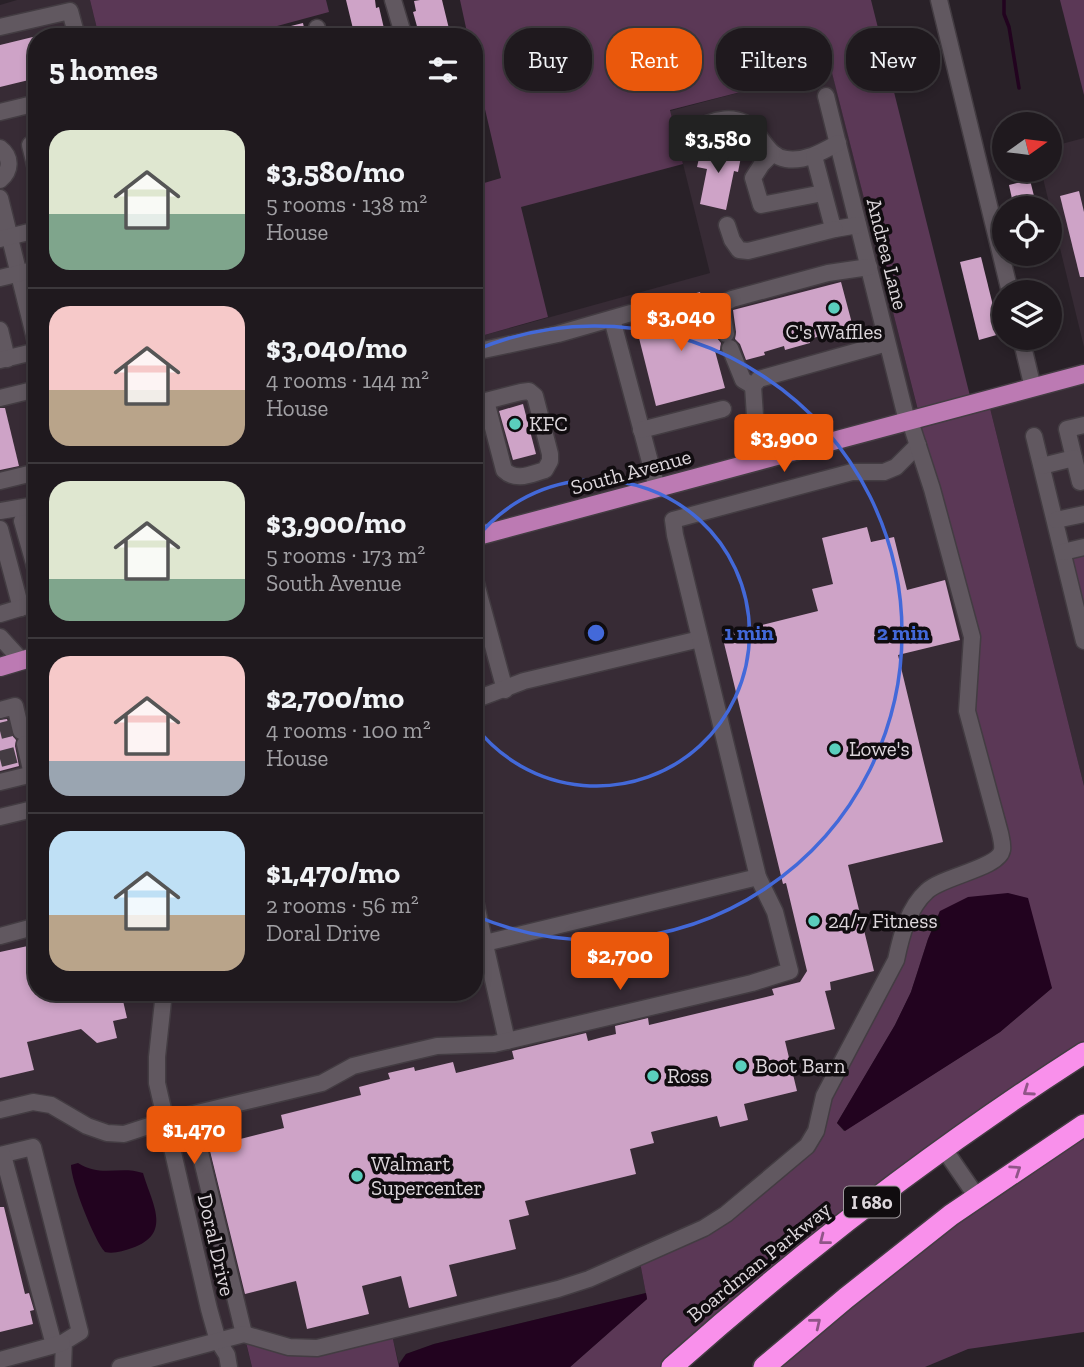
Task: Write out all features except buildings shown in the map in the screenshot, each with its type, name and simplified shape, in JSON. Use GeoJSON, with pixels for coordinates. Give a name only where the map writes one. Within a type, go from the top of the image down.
{"type":"FeatureCollection","features":[{"type":"Feature","properties":{"kind":"highway","name":"Boardman Parkway"},"geometry":{"type":"LineString","coordinates":[[672,1367],[776,1278],[944,1149],[1084,1053]]}},
{"type":"Feature","properties":{"kind":"highway","name":"I 680"},"geometry":{"type":"LineString","coordinates":[[764,1367],[951,1215],[1084,1125]]}},
{"type":"Feature","properties":{"kind":"main road","name":"South Avenue"},"geometry":{"type":"LineString","coordinates":[[483,535],[1084,374]]}},
{"type":"Feature","properties":{"kind":"main road"},"geometry":{"type":"LineString","coordinates":[[0,667],[28,659]]}},
{"type":"Feature","properties":{"kind":"street"},"geometry":{"type":"LineString","coordinates":[[393,0],[401,28]]}},
{"type":"Feature","properties":{"kind":"street"},"geometry":{"type":"LineString","coordinates":[[939,0],[1007,280]]}},
{"type":"Feature","properties":{"kind":"street"},"geometry":{"type":"LineString","coordinates":[[0,27],[70,10],[74,28]]}},
{"type":"Feature","properties":{"kind":"street","name":"Andrea Lane"},"geometry":{"type":"LineString","coordinates":[[244,1334],[289,1347],[317,1348],[558,1289],[589,1279],[704,1228],[726,1214],[807,1146],[816,1131],[824,1096],[896,960],[901,935],[924,893],[938,882],[989,864],[999,857],[1002,850],[1000,833],[967,710],[972,637],[932,489],[908,421],[826,96]]}},
{"type":"Feature","properties":{"kind":"street"},"geometry":{"type":"LineString","coordinates":[[0,112],[28,105]]}},
{"type":"Feature","properties":{"kind":"street"},"geometry":{"type":"LineString","coordinates":[[688,144],[690,134],[702,125],[721,118],[744,122],[755,131],[772,154],[786,160],[814,156],[838,143]]}},
{"type":"Feature","properties":{"kind":"street"},"geometry":{"type":"LineString","coordinates":[[0,148],[7,155],[9,163],[8,171],[0,180]]}},
{"type":"Feature","properties":{"kind":"street"},"geometry":{"type":"LineString","coordinates":[[772,154],[753,178],[761,205],[823,192]]}},
{"type":"Feature","properties":{"kind":"street"},"geometry":{"type":"LineString","coordinates":[[814,156],[835,229]]}},
{"type":"Feature","properties":{"kind":"street"},"geometry":{"type":"LineString","coordinates":[[0,198],[5,238],[19,274],[28,312]]}},
{"type":"Feature","properties":{"kind":"street"},"geometry":{"type":"LineString","coordinates":[[727,225],[739,250],[748,251],[858,225]]}},
{"type":"Feature","properties":{"kind":"street"},"geometry":{"type":"LineString","coordinates":[[5,238],[28,232]]}},
{"type":"Feature","properties":{"kind":"street"},"geometry":{"type":"LineString","coordinates":[[753,386],[743,380],[728,341],[722,312],[724,303],[828,273],[869,267]]}},
{"type":"Feature","properties":{"kind":"street"},"geometry":{"type":"LineString","coordinates":[[0,278],[28,272]]}},
{"type":"Feature","properties":{"kind":"street"},"geometry":{"type":"LineString","coordinates":[[483,350],[631,313]]}},
{"type":"Feature","properties":{"kind":"street"},"geometry":{"type":"LineString","coordinates":[[612,318],[657,488]]}},
{"type":"Feature","properties":{"kind":"street"},"geometry":{"type":"LineString","coordinates":[[0,330],[3,359],[28,352]]}},
{"type":"Feature","properties":{"kind":"street"},"geometry":{"type":"LineString","coordinates":[[758,461],[753,386],[759,379],[887,343]]}},
{"type":"Feature","properties":{"kind":"street"},"geometry":{"type":"LineString","coordinates":[[1024,350],[1033,388]]}},
{"type":"Feature","properties":{"kind":"street"},"geometry":{"type":"LineString","coordinates":[[0,398],[28,391]]}},
{"type":"Feature","properties":{"kind":"street"},"geometry":{"type":"LineString","coordinates":[[483,402],[529,391],[535,396],[550,454],[545,470],[518,477],[508,475],[483,411]]}},
{"type":"Feature","properties":{"kind":"street"},"geometry":{"type":"LineString","coordinates":[[641,430],[723,409]]}},
{"type":"Feature","properties":{"kind":"street"},"geometry":{"type":"LineString","coordinates":[[1042,466],[1079,457],[1067,429],[1084,425]]}},
{"type":"Feature","properties":{"kind":"street"},"geometry":{"type":"LineString","coordinates":[[1034,436],[1083,632]]}},
{"type":"Feature","properties":{"kind":"street"},"geometry":{"type":"LineString","coordinates":[[0,1110],[33,1102],[51,1105],[87,1126],[107,1133],[124,1134],[164,1121],[322,1083],[353,1066],[437,1046],[494,1044],[786,974],[790,971],[790,966],[775,912],[758,877],[673,520],[852,472],[884,472],[895,467],[918,446]]}},
{"type":"Feature","properties":{"kind":"street"},"geometry":{"type":"LineString","coordinates":[[0,481],[28,474]]}},
{"type":"Feature","properties":{"kind":"street"},"geometry":{"type":"LineString","coordinates":[[0,511],[28,507]]}},
{"type":"Feature","properties":{"kind":"street"},"geometry":{"type":"LineString","coordinates":[[28,513],[22,521],[28,542]]}},
{"type":"Feature","properties":{"kind":"street"},"geometry":{"type":"LineString","coordinates":[[1056,520],[1084,514]]}},
{"type":"Feature","properties":{"kind":"street"},"geometry":{"type":"LineString","coordinates":[[0,529],[21,608]]}},
{"type":"Feature","properties":{"kind":"street"},"geometry":{"type":"LineString","coordinates":[[1063,552],[1084,547]]}},
{"type":"Feature","properties":{"kind":"street"},"geometry":{"type":"LineString","coordinates":[[0,614],[28,606]]}},
{"type":"Feature","properties":{"kind":"street"},"geometry":{"type":"LineString","coordinates":[[483,609],[505,690]]}},
{"type":"Feature","properties":{"kind":"street"},"geometry":{"type":"LineString","coordinates":[[0,637],[28,658]]}},
{"type":"Feature","properties":{"kind":"street"},"geometry":{"type":"LineString","coordinates":[[483,697],[524,681],[700,639]]}},
{"type":"Feature","properties":{"kind":"street"},"geometry":{"type":"LineString","coordinates":[[0,710],[15,706],[21,739],[28,756]]}},
{"type":"Feature","properties":{"kind":"street"},"geometry":{"type":"LineString","coordinates":[[0,782],[28,775]]}},
{"type":"Feature","properties":{"kind":"street"},"geometry":{"type":"LineString","coordinates":[[0,817],[28,809]]}},
{"type":"Feature","properties":{"kind":"street"},"geometry":{"type":"LineString","coordinates":[[485,943],[758,877]]}},
{"type":"Feature","properties":{"kind":"street"},"geometry":{"type":"LineString","coordinates":[[0,936],[28,928]]}},
{"type":"Feature","properties":{"kind":"street"},"geometry":{"type":"LineString","coordinates":[[483,934],[507,1041]]}},
{"type":"Feature","properties":{"kind":"street","name":"Doral Drive"},"geometry":{"type":"LineString","coordinates":[[163,1001],[157,1083],[218,1341],[227,1355],[229,1367]]}},
{"type":"Feature","properties":{"kind":"street"},"geometry":{"type":"LineString","coordinates":[[120,1367],[244,1334],[191,1115]]}},
{"type":"Feature","properties":{"kind":"street"},"geometry":{"type":"LineString","coordinates":[[0,1360],[59,1343],[80,1332],[33,1147],[1,1155],[59,1343],[63,1367]]}},
{"type":"Feature","properties":{"kind":"street"},"geometry":{"type":"LineString","coordinates":[[944,1149],[977,1197]]}},
{"type":"Feature","properties":{"kind":"shaded area"},"geometry":{"type":"Polygon","coordinates":[[[17,0],[90,0],[97,28],[28,28],[28,1001],[483,1001],[483,336],[710,273],[670,111],[745,91],[832,91],[832,72],[920,418],[972,637],[1002,850],[816,1131],[726,1214],[639,1257],[646,1293],[434,1344],[406,1354],[399,1364],[391,1331],[317,1348],[244,1335],[252,1367],[0,1367],[0,5],[17,0]]]}},
{"type":"Feature","properties":{"kind":"shaded area"},"geometry":{"type":"Polygon","coordinates":[[[90,0],[326,0],[329,12],[269,28],[97,28],[90,0]]]}},
{"type":"Feature","properties":{"kind":"shaded area"},"geometry":{"type":"Polygon","coordinates":[[[460,0],[871,0],[878,28],[846,28],[846,91],[894,91],[972,404],[988,400],[1084,786],[1084,1053],[672,1367],[570,1367],[647,1299],[639,1257],[704,1228],[807,1146],[924,893],[999,857],[967,711],[972,637],[918,446],[920,418],[832,73],[832,28],[716,28],[716,91],[745,91],[670,110],[683,164],[521,207],[548,317],[483,335],[483,183],[501,178],[483,101],[483,28],[466,28],[460,0]],[[940,911],[911,992],[895,1025],[837,1123],[844,1131],[1000,1032],[1052,988],[940,911]]]}},
{"type":"Feature","properties":{"kind":"shaded area"},"geometry":{"type":"Polygon","coordinates":[[[1060,0],[1084,0],[1084,95],[1060,0]]]}},
{"type":"Feature","properties":{"kind":"shaded area"},"geometry":{"type":"Polygon","coordinates":[[[1084,138],[1084,347],[1062,256],[1062,196],[1047,196],[1044,182],[1062,182],[1062,144],[1084,138]]]}},
{"type":"Feature","properties":{"kind":"shaded area"},"geometry":{"type":"Polygon","coordinates":[[[1084,374],[1084,786],[988,400],[1084,374]]]}},
{"type":"Feature","properties":{"kind":"shaded area"},"geometry":{"type":"Polygon","coordinates":[[[1084,547],[1084,627],[1063,552],[1084,547]]]}},
{"type":"Feature","properties":{"kind":"shaded area"},"geometry":{"type":"Polygon","coordinates":[[[1008,893],[1028,898],[1052,988],[1000,1032],[845,1131],[837,1123],[895,1025],[911,992],[940,911],[968,897],[1008,893]]]}},
{"type":"Feature","properties":{"kind":"shaded area"},"geometry":{"type":"Polygon","coordinates":[[[1084,1125],[1084,1332],[968,1349],[925,1367],[764,1367],[1084,1125]]]}},
{"type":"Feature","properties":{"kind":"shaded area"},"geometry":{"type":"Polygon","coordinates":[[[78,1163],[95,1170],[143,1173],[156,1217],[156,1226],[145,1242],[122,1251],[105,1252],[89,1223],[75,1184],[71,1165],[78,1163]]]}},
{"type":"Feature","properties":{"kind":"shaded area"},"geometry":{"type":"Polygon","coordinates":[[[646,1293],[647,1299],[570,1367],[399,1367],[406,1354],[434,1344],[646,1293]]]}},
{"type":"Feature","properties":{"kind":"shaded area"},"geometry":{"type":"Polygon","coordinates":[[[391,1330],[399,1367],[252,1367],[244,1334],[289,1347],[391,1330]]]}},
{"type":"Feature","properties":{"kind":"waterway"},"geometry":{"type":"LineString","coordinates":[[1004,0],[1004,14],[1009,27],[1019,88]]}},
{"type":"Feature","properties":{"kind":"tunnel"},"geometry":{"type":"LineString","coordinates":[[0,731],[12,728]]}},
{"type":"Feature","properties":{"kind":"tunnel"},"geometry":{"type":"LineString","coordinates":[[0,759],[19,754]]}},
{"type":"Feature","properties":{"kind":"place","name":"C's Waffles"},"geometry":{"type":"Point","coordinates":[834,308]}},
{"type":"Feature","properties":{"kind":"place","name":"KFC"},"geometry":{"type":"Point","coordinates":[515,424]}},
{"type":"Feature","properties":{"kind":"place","name":"Lowe's"},"geometry":{"type":"Point","coordinates":[835,749]}},
{"type":"Feature","properties":{"kind":"place","name":"24/7 Fitness"},"geometry":{"type":"Point","coordinates":[814,921]}},
{"type":"Feature","properties":{"kind":"place","name":"Boot Barn"},"geometry":{"type":"Point","coordinates":[741,1066]}},
{"type":"Feature","properties":{"kind":"place","name":"Ross"},"geometry":{"type":"Point","coordinates":[653,1076]}},
{"type":"Feature","properties":{"kind":"place","name":"Walmart Supercenter"},"geometry":{"type":"Point","coordinates":[357,1176]}}]}
